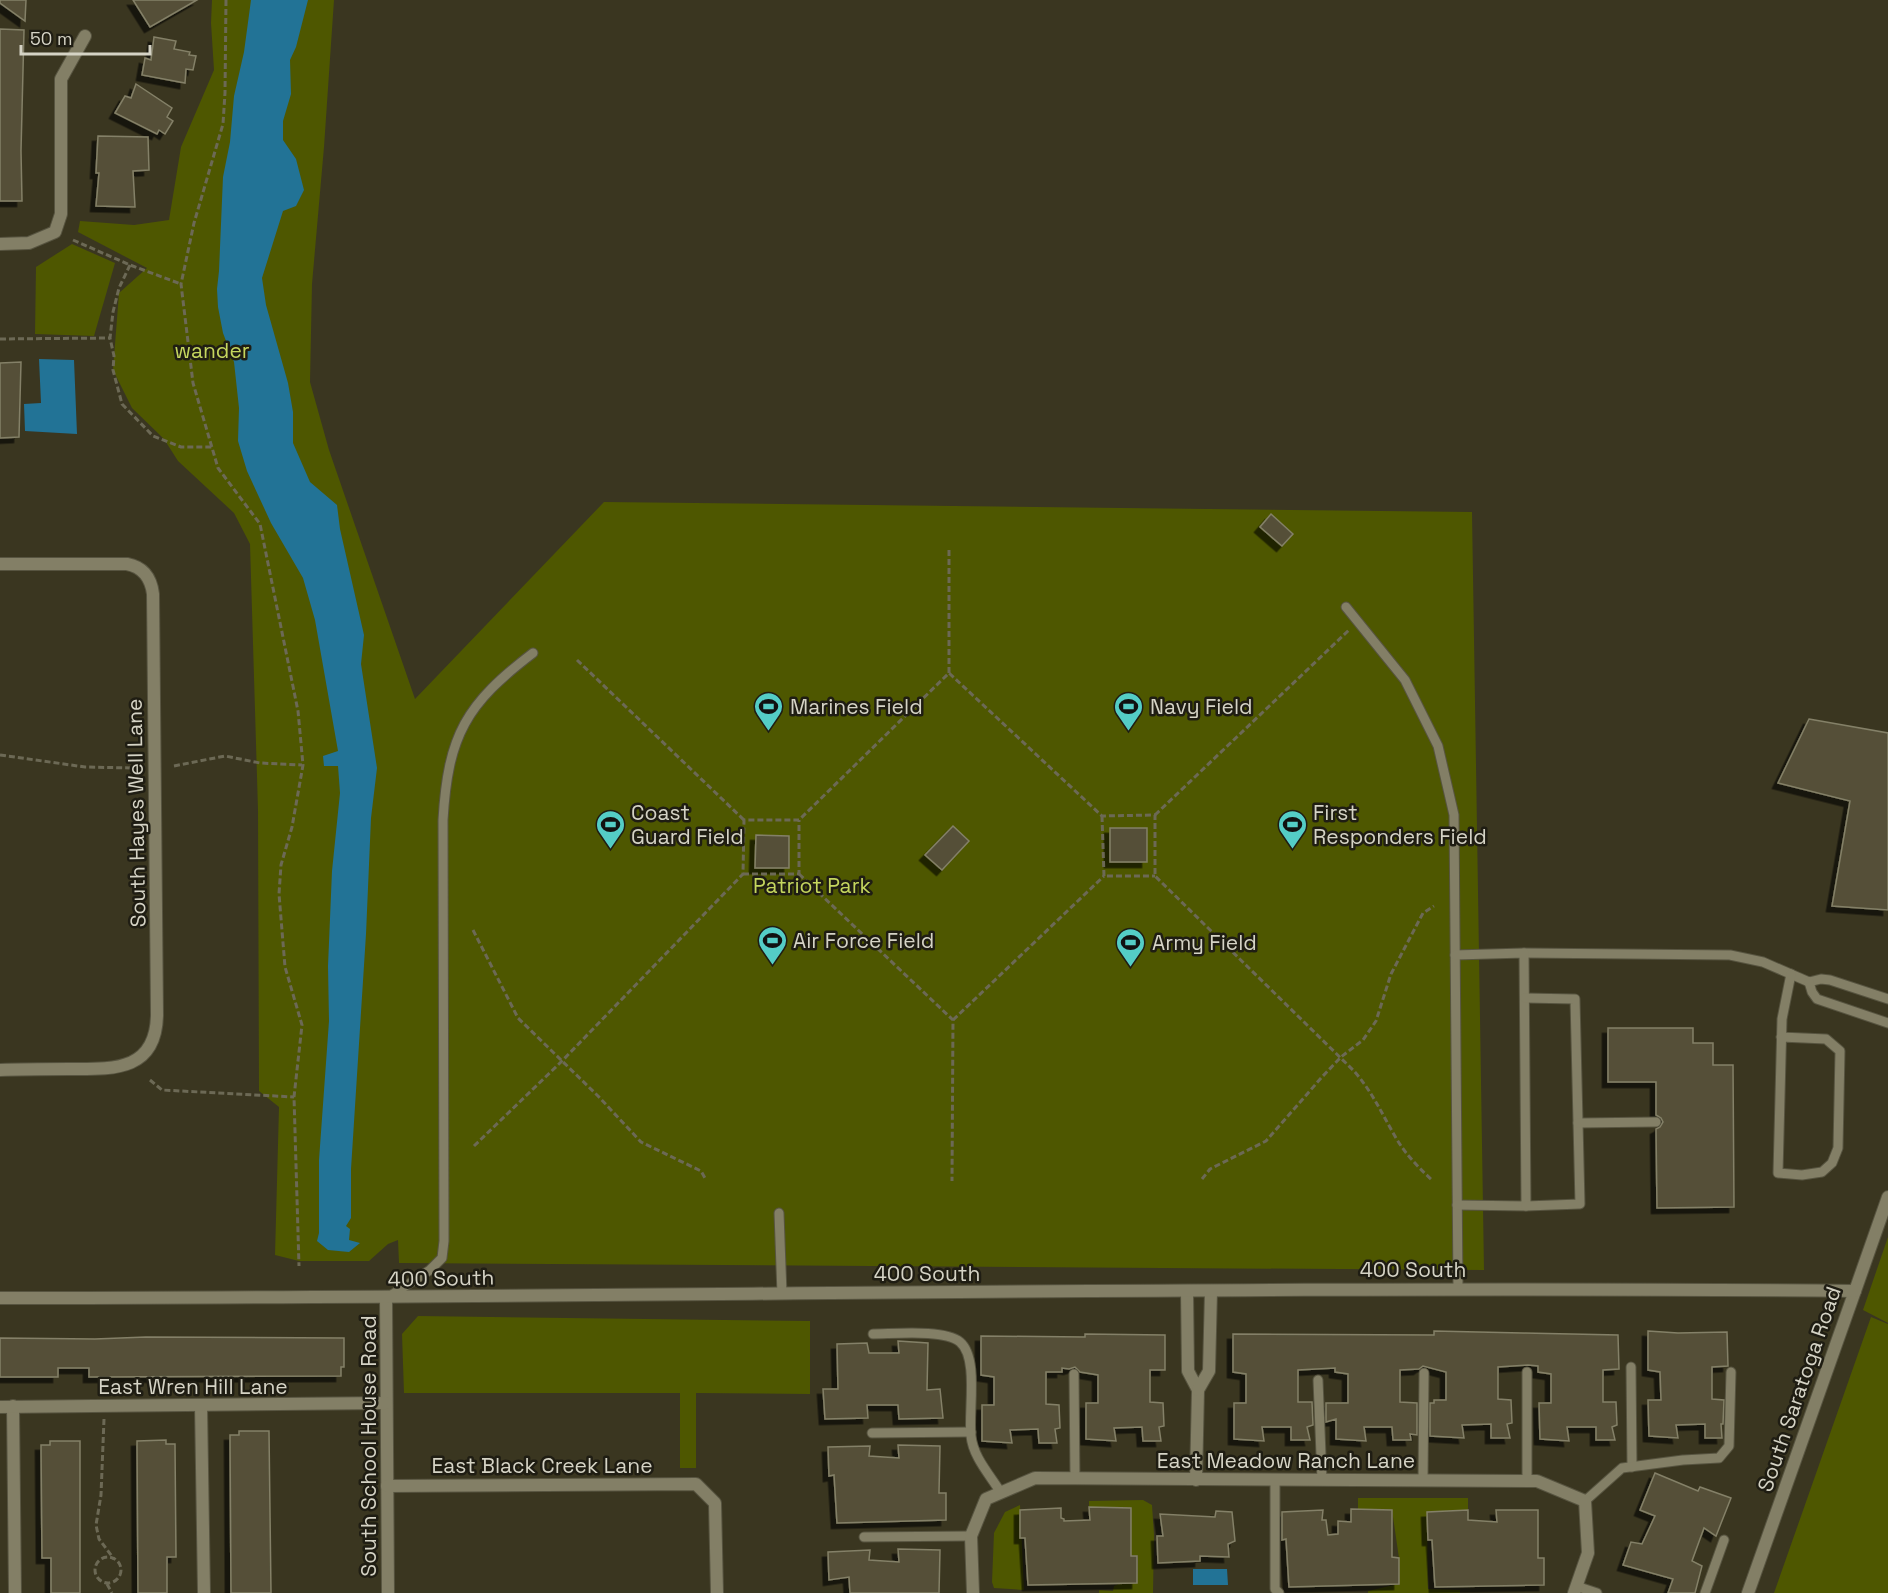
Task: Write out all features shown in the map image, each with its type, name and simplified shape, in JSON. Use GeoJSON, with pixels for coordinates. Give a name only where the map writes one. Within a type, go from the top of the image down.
{"type":"FeatureCollection","features":[{"type":"Feature","properties":{"kind":"street"},"geometry":{"type":"LineString","coordinates":[[0,244],[29,243],[55,232],[62,214],[62,79],[85,36]]}},
{"type":"Feature","properties":{"kind":"street","name":"South Hayes Well Lane"},"geometry":{"type":"LineString","coordinates":[[0,564],[127,564],[137,566],[151,582],[153,594],[157,1015],[155,1035],[145,1052],[117,1069],[0,1070]]}},
{"type":"Feature","properties":{"kind":"street","name":"South Saratoga Road"},"geometry":{"type":"LineString","coordinates":[[1748,1593],[1888,1197]]}},
{"type":"Feature","properties":{"kind":"street","name":"400 South"},"geometry":{"type":"LineString","coordinates":[[0,1298],[386,1298],[1458,1288],[1855,1291]]}},
{"type":"Feature","properties":{"kind":"street"},"geometry":{"type":"LineString","coordinates":[[1187,1291],[1188,1371],[1198,1390]]}},
{"type":"Feature","properties":{"kind":"street"},"geometry":{"type":"LineString","coordinates":[[1196,1480],[1198,1390],[1209,1371],[1211,1291]]}},
{"type":"Feature","properties":{"kind":"street","name":"South School House Road"},"geometry":{"type":"LineString","coordinates":[[386,1298],[388,1593]]}},
{"type":"Feature","properties":{"kind":"street","name":"East Wren Hill Lane"},"geometry":{"type":"LineString","coordinates":[[0,1407],[386,1403]]}},
{"type":"Feature","properties":{"kind":"street"},"geometry":{"type":"LineString","coordinates":[[201,1405],[204,1593]]}},
{"type":"Feature","properties":{"kind":"street"},"geometry":{"type":"LineString","coordinates":[[13,1406],[15,1593]]}},
{"type":"Feature","properties":{"kind":"street","name":"East Meadow Ranch Lane"},"geometry":{"type":"LineString","coordinates":[[971,1536],[986,1499],[1035,1478],[1537,1481],[1585,1501]]}},
{"type":"Feature","properties":{"kind":"street","name":"East Black Creek Lane"},"geometry":{"type":"LineString","coordinates":[[387,1486],[696,1484],[715,1503],[717,1593]]}},
{"type":"Feature","properties":{"kind":"street"},"geometry":{"type":"LineString","coordinates":[[1575,1589],[1588,1553],[1585,1501]]}},
{"type":"Feature","properties":{"kind":"street"},"geometry":{"type":"LineString","coordinates":[[971,1536],[973,1593]]}},
{"type":"Feature","properties":{"kind":"lane"},"geometry":{"type":"LineString","coordinates":[[1346,607],[1405,680],[1438,746],[1454,815],[1458,1288]]}},
{"type":"Feature","properties":{"kind":"lane"},"geometry":{"type":"LineString","coordinates":[[386,1298],[413,1283],[442,1258],[445,1215],[443,832],[445,788],[452,754],[461,728],[477,703],[506,674],[533,653]]}},
{"type":"Feature","properties":{"kind":"lane"},"geometry":{"type":"LineString","coordinates":[[1455,955],[1524,953],[1730,955],[1763,962],[1809,982],[1821,979],[1830,980],[1888,999]]}},
{"type":"Feature","properties":{"kind":"lane"},"geometry":{"type":"LineString","coordinates":[[1524,953],[1526,1206]]}},
{"type":"Feature","properties":{"kind":"lane"},"geometry":{"type":"LineString","coordinates":[[1781,1037],[1826,1040],[1840,1051],[1838,1148],[1832,1163],[1822,1172],[1802,1175],[1778,1173],[1781,1037],[1782,1019],[1791,974]]}},
{"type":"Feature","properties":{"kind":"lane"},"geometry":{"type":"LineString","coordinates":[[1809,982],[1817,999],[1888,1023]]}},
{"type":"Feature","properties":{"kind":"lane"},"geometry":{"type":"LineString","coordinates":[[1457,1204],[1526,1206],[1580,1204],[1575,999],[1525,998]]}},
{"type":"Feature","properties":{"kind":"lane"},"geometry":{"type":"LineString","coordinates":[[1578,1123],[1656,1122]]}},
{"type":"Feature","properties":{"kind":"lane"},"geometry":{"type":"LineString","coordinates":[[779,1213],[782,1294]]}},
{"type":"Feature","properties":{"kind":"lane"},"geometry":{"type":"LineString","coordinates":[[873,1334],[944,1335],[960,1342],[969,1355],[971,1432],[976,1455],[1001,1492]]}},
{"type":"Feature","properties":{"kind":"lane"},"geometry":{"type":"LineString","coordinates":[[1631,1367],[1632,1467]]}},
{"type":"Feature","properties":{"kind":"lane"},"geometry":{"type":"LineString","coordinates":[[1527,1372],[1527,1481]]}},
{"type":"Feature","properties":{"kind":"lane"},"geometry":{"type":"LineString","coordinates":[[1585,1501],[1622,1468],[1719,1458],[1729,1446],[1731,1372]]}},
{"type":"Feature","properties":{"kind":"lane"},"geometry":{"type":"LineString","coordinates":[[1424,1373],[1424,1480]]}},
{"type":"Feature","properties":{"kind":"lane"},"geometry":{"type":"LineString","coordinates":[[1074,1374],[1075,1479]]}},
{"type":"Feature","properties":{"kind":"lane"},"geometry":{"type":"LineString","coordinates":[[1318,1380],[1322,1480]]}},
{"type":"Feature","properties":{"kind":"lane"},"geometry":{"type":"LineString","coordinates":[[872,1433],[971,1432]]}},
{"type":"Feature","properties":{"kind":"lane"},"geometry":{"type":"LineString","coordinates":[[1275,1480],[1275,1589],[1279,1593]]}},
{"type":"Feature","properties":{"kind":"lane"},"geometry":{"type":"LineString","coordinates":[[864,1537],[971,1536]]}},
{"type":"Feature","properties":{"kind":"lane"},"geometry":{"type":"LineString","coordinates":[[1705,1593],[1724,1540]]}},
{"type":"Feature","properties":{"kind":"lane"},"geometry":{"type":"LineString","coordinates":[[1575,1589],[1597,1593]]}},
{"type":"Feature","properties":{"kind":"path"},"geometry":{"type":"LineString","coordinates":[[226,0],[225,93],[222,124],[194,223],[181,284],[193,383],[218,468],[260,525],[298,711],[303,765],[292,827],[281,865],[279,894],[285,967],[302,1025],[294,1097],[299,1266]]}},
{"type":"Feature","properties":{"kind":"path"},"geometry":{"type":"LineString","coordinates":[[73,240],[181,284]]}},
{"type":"Feature","properties":{"kind":"path"},"geometry":{"type":"LineString","coordinates":[[130,265],[119,288],[112,312],[110,338],[114,356],[112,370],[122,404],[153,436],[181,447],[212,447]]}},
{"type":"Feature","properties":{"kind":"path"},"geometry":{"type":"LineString","coordinates":[[0,339],[110,338]]}},
{"type":"Feature","properties":{"kind":"path"},"geometry":{"type":"LineString","coordinates":[[577,660],[744,820],[799,820],[950,673],[950,550]]}},
{"type":"Feature","properties":{"kind":"path"},"geometry":{"type":"LineString","coordinates":[[950,673],[1102,816],[1155,815],[1345,633]]}},
{"type":"Feature","properties":{"kind":"path"},"geometry":{"type":"LineString","coordinates":[[0,755],[85,767],[134,768]]}},
{"type":"Feature","properties":{"kind":"path"},"geometry":{"type":"LineString","coordinates":[[174,766],[225,756],[260,763],[303,765]]}},
{"type":"Feature","properties":{"kind":"path"},"geometry":{"type":"LineString","coordinates":[[1155,815],[1155,876]]}},
{"type":"Feature","properties":{"kind":"path"},"geometry":{"type":"LineString","coordinates":[[1102,816],[1104,876]]}},
{"type":"Feature","properties":{"kind":"path"},"geometry":{"type":"LineString","coordinates":[[474,1146],[562,1061],[743,874],[744,820]]}},
{"type":"Feature","properties":{"kind":"path"},"geometry":{"type":"LineString","coordinates":[[799,820],[799,874]]}},
{"type":"Feature","properties":{"kind":"path"},"geometry":{"type":"LineString","coordinates":[[743,874],[799,874],[952,1020],[952,1181]]}},
{"type":"Feature","properties":{"kind":"path"},"geometry":{"type":"LineString","coordinates":[[952,1020],[1104,876],[1155,876],[1368,1086],[1396,1138],[1413,1162],[1433,1181]]}},
{"type":"Feature","properties":{"kind":"path"},"geometry":{"type":"LineString","coordinates":[[1202,1179],[1210,1169],[1266,1141],[1341,1057],[1363,1040],[1376,1021],[1391,974],[1424,913],[1434,906]]}},
{"type":"Feature","properties":{"kind":"path"},"geometry":{"type":"LineString","coordinates":[[474,930],[518,1018],[598,1096],[640,1142],[701,1171],[706,1180]]}},
{"type":"Feature","properties":{"kind":"path"},"geometry":{"type":"LineString","coordinates":[[150,1080],[162,1090],[294,1097]]}},
{"type":"Feature","properties":{"kind":"path"},"geometry":{"type":"LineString","coordinates":[[104,1418],[101,1495],[96,1525],[99,1539],[120,1565],[121,1574],[116,1581],[108,1584]]}},
{"type":"Feature","properties":{"kind":"path"},"geometry":{"type":"LineString","coordinates":[[112,1593],[108,1584],[96,1578],[95,1565],[101,1559],[114,1558]]}},
{"type":"Feature","properties":{"kind":"green space","name":"Patriot Park"},"geometry":{"type":"Polygon","coordinates":[[[212,0],[334,0],[312,284],[310,382],[329,450],[415,699],[604,502],[1472,512],[1484,1270],[399,1263],[398,1240],[388,1244],[369,1261],[299,1261],[275,1255],[279,1107],[259,1091],[258,810],[250,544],[234,513],[178,461],[164,439],[132,408],[113,370],[119,293],[147,268],[78,232],[80,221],[134,225],[169,220],[181,147],[214,70],[212,0]]]}},
{"type":"Feature","properties":{"kind":"green space"},"geometry":{"type":"Polygon","coordinates":[[[72,244],[115,263],[94,336],[35,334],[36,267],[72,244]]]}},
{"type":"Feature","properties":{"kind":"green space"},"geometry":{"type":"Polygon","coordinates":[[[1888,1237],[1888,1323],[1863,1310],[1888,1237]]]}},
{"type":"Feature","properties":{"kind":"green space"},"geometry":{"type":"Polygon","coordinates":[[[418,1316],[810,1321],[810,1394],[696,1393],[696,1468],[680,1468],[680,1393],[404,1393],[402,1334],[418,1316]]]}},
{"type":"Feature","properties":{"kind":"green space"},"geometry":{"type":"Polygon","coordinates":[[[1871,1317],[1888,1324],[1888,1593],[1774,1593],[1871,1317]]]}},
{"type":"Feature","properties":{"kind":"green space"},"geometry":{"type":"Polygon","coordinates":[[[1358,1498],[1468,1498],[1468,1510],[1427,1513],[1428,1589],[1460,1590],[1460,1593],[1368,1593],[1368,1591],[1398,1584],[1399,1558],[1392,1510],[1358,1509],[1358,1498]]]}},
{"type":"Feature","properties":{"kind":"green space"},"geometry":{"type":"Polygon","coordinates":[[[1143,1500],[1152,1505],[1153,1593],[1099,1593],[1099,1590],[1113,1591],[1114,1586],[1121,1583],[1137,1583],[1138,1556],[1131,1555],[1089,1507],[1089,1501],[1143,1500]]]}},
{"type":"Feature","properties":{"kind":"green space"},"geometry":{"type":"Polygon","coordinates":[[[1020,1505],[1024,1590],[994,1588],[992,1582],[994,1533],[1005,1512],[1020,1505]]]}},
{"type":"Feature","properties":{"kind":"water"},"geometry":{"type":"Polygon","coordinates":[[[251,0],[308,0],[296,47],[290,60],[291,94],[283,121],[283,140],[296,159],[304,190],[296,206],[283,211],[262,278],[266,305],[288,383],[293,412],[293,443],[310,482],[337,505],[340,529],[364,635],[361,664],[377,768],[371,818],[351,1169],[351,1218],[346,1226],[350,1229],[349,1240],[360,1243],[349,1252],[328,1250],[317,1241],[319,1233],[319,1160],[329,1021],[328,966],[332,871],[340,793],[338,766],[324,766],[323,756],[338,751],[315,620],[303,578],[271,523],[247,471],[238,441],[239,408],[234,362],[223,333],[218,307],[223,177],[251,0]]]}},
{"type":"Feature","properties":{"kind":"water"},"geometry":{"type":"Polygon","coordinates":[[[39,359],[74,360],[77,434],[25,431],[24,404],[41,403],[39,359]]]}},
{"type":"Feature","properties":{"kind":"water"},"geometry":{"type":"Polygon","coordinates":[[[1193,1569],[1227,1569],[1228,1585],[1193,1585],[1193,1569]]]}},
{"type":"Feature","properties":{"kind":"building"},"geometry":{"type":"Polygon","coordinates":[[[0,0],[26,0],[25,21],[0,3],[0,0]]]}},
{"type":"Feature","properties":{"kind":"building"},"geometry":{"type":"Polygon","coordinates":[[[133,0],[197,0],[150,27],[133,0]]]}},
{"type":"Feature","properties":{"kind":"building"},"geometry":{"type":"Polygon","coordinates":[[[0,29],[24,30],[22,201],[0,201],[0,29]]]}},
{"type":"Feature","properties":{"kind":"building"},"geometry":{"type":"Polygon","coordinates":[[[154,37],[176,41],[174,49],[190,52],[189,55],[196,56],[193,70],[186,69],[185,83],[142,75],[145,58],[151,60],[154,37]]]}},
{"type":"Feature","properties":{"kind":"building"},"geometry":{"type":"Polygon","coordinates":[[[136,84],[172,108],[167,117],[173,121],[165,134],[159,130],[157,134],[115,113],[125,96],[131,98],[136,84]]]}},
{"type":"Feature","properties":{"kind":"building"},"geometry":{"type":"Polygon","coordinates":[[[98,136],[148,137],[149,170],[133,171],[135,207],[96,206],[99,173],[96,173],[98,136]]]}},
{"type":"Feature","properties":{"kind":"building"},"geometry":{"type":"Polygon","coordinates":[[[21,362],[19,437],[0,438],[0,363],[21,362]]]}},
{"type":"Feature","properties":{"kind":"building"},"geometry":{"type":"Polygon","coordinates":[[[1271,514],[1293,534],[1282,546],[1260,527],[1271,514]]]}},
{"type":"Feature","properties":{"kind":"building"},"geometry":{"type":"Polygon","coordinates":[[[1809,719],[1888,733],[1888,910],[1832,906],[1850,801],[1778,783],[1809,719]]]}},
{"type":"Feature","properties":{"kind":"building"},"geometry":{"type":"Polygon","coordinates":[[[953,826],[969,841],[942,870],[925,855],[953,826]]]}},
{"type":"Feature","properties":{"kind":"building"},"geometry":{"type":"Polygon","coordinates":[[[1110,828],[1147,828],[1147,862],[1110,862],[1110,828]]]}},
{"type":"Feature","properties":{"kind":"building"},"geometry":{"type":"Polygon","coordinates":[[[756,835],[789,836],[789,868],[755,868],[756,835]]]}},
{"type":"Feature","properties":{"kind":"building"},"geometry":{"type":"Polygon","coordinates":[[[1608,1028],[1693,1028],[1693,1043],[1713,1043],[1713,1065],[1733,1065],[1734,1207],[1657,1208],[1656,1129],[1663,1122],[1656,1115],[1656,1082],[1608,1082],[1608,1028]]]}},
{"type":"Feature","properties":{"kind":"building"},"geometry":{"type":"Polygon","coordinates":[[[1434,1331],[1618,1335],[1619,1369],[1603,1370],[1603,1402],[1616,1402],[1617,1425],[1612,1427],[1615,1440],[1596,1440],[1596,1427],[1567,1427],[1569,1441],[1540,1439],[1539,1403],[1551,1403],[1551,1374],[1538,1372],[1538,1366],[1528,1365],[1498,1367],[1498,1399],[1511,1400],[1512,1423],[1507,1424],[1510,1438],[1491,1438],[1491,1424],[1462,1425],[1464,1438],[1430,1436],[1430,1403],[1434,1403],[1434,1400],[1446,1400],[1446,1372],[1423,1366],[1419,1369],[1400,1370],[1400,1402],[1417,1403],[1417,1435],[1410,1434],[1411,1440],[1393,1440],[1392,1427],[1364,1427],[1366,1441],[1336,1439],[1336,1419],[1326,1422],[1326,1403],[1348,1403],[1348,1374],[1335,1372],[1335,1368],[1298,1370],[1298,1402],[1312,1402],[1313,1425],[1307,1427],[1310,1440],[1291,1440],[1291,1427],[1262,1427],[1264,1441],[1234,1439],[1234,1403],[1246,1403],[1246,1374],[1233,1372],[1233,1334],[1434,1335],[1434,1331]]]}},
{"type":"Feature","properties":{"kind":"building"},"geometry":{"type":"Polygon","coordinates":[[[1648,1331],[1727,1332],[1728,1366],[1712,1367],[1712,1399],[1724,1400],[1722,1438],[1705,1438],[1705,1424],[1676,1425],[1678,1438],[1649,1436],[1648,1400],[1661,1400],[1660,1372],[1648,1370],[1648,1331]]]}},
{"type":"Feature","properties":{"kind":"building"},"geometry":{"type":"Polygon","coordinates":[[[1085,1334],[1165,1335],[1165,1370],[1150,1370],[1150,1402],[1163,1403],[1164,1426],[1159,1427],[1161,1441],[1143,1441],[1142,1427],[1114,1428],[1116,1441],[1086,1439],[1086,1403],[1098,1403],[1098,1375],[1080,1372],[1075,1367],[1062,1368],[1062,1372],[1046,1372],[1046,1404],[1059,1405],[1060,1428],[1055,1429],[1057,1443],[1039,1443],[1038,1429],[1010,1430],[1012,1443],[982,1441],[982,1405],[994,1405],[994,1377],[981,1375],[981,1336],[1085,1337],[1085,1334]]]}},
{"type":"Feature","properties":{"kind":"building"},"geometry":{"type":"Polygon","coordinates":[[[0,1338],[344,1338],[344,1367],[341,1367],[341,1376],[89,1377],[89,1368],[58,1368],[58,1377],[0,1377],[0,1338]]]}},
{"type":"Feature","properties":{"kind":"building"},"geometry":{"type":"Polygon","coordinates":[[[898,1341],[928,1343],[927,1390],[940,1389],[943,1418],[899,1419],[898,1405],[867,1405],[868,1418],[825,1419],[823,1389],[838,1389],[837,1344],[867,1343],[869,1353],[899,1353],[898,1341]]]}},
{"type":"Feature","properties":{"kind":"building"},"geometry":{"type":"Polygon","coordinates":[[[239,1431],[269,1431],[271,1593],[231,1593],[230,1435],[239,1435],[239,1431]]]}},
{"type":"Feature","properties":{"kind":"building"},"geometry":{"type":"Polygon","coordinates":[[[166,1440],[166,1444],[175,1444],[176,1557],[167,1557],[167,1593],[138,1593],[137,1441],[166,1440]]]}},
{"type":"Feature","properties":{"kind":"building"},"geometry":{"type":"Polygon","coordinates":[[[50,1441],[80,1441],[80,1593],[51,1593],[51,1558],[42,1558],[41,1445],[50,1445],[50,1441]]]}},
{"type":"Feature","properties":{"kind":"building"},"geometry":{"type":"Polygon","coordinates":[[[898,1445],[940,1446],[939,1493],[946,1493],[946,1520],[837,1523],[834,1475],[829,1476],[828,1447],[870,1446],[869,1456],[899,1458],[898,1445]]]}},
{"type":"Feature","properties":{"kind":"building"},"geometry":{"type":"Polygon","coordinates":[[[1655,1473],[1698,1491],[1700,1487],[1731,1498],[1716,1536],[1704,1528],[1692,1561],[1702,1566],[1695,1593],[1668,1593],[1673,1579],[1623,1565],[1631,1542],[1642,1544],[1655,1516],[1640,1510],[1655,1473]]]}},
{"type":"Feature","properties":{"kind":"building"},"geometry":{"type":"Polygon","coordinates":[[[1089,1507],[1131,1508],[1131,1556],[1137,1556],[1137,1583],[1028,1585],[1025,1538],[1020,1538],[1020,1510],[1061,1508],[1061,1518],[1064,1521],[1090,1520],[1089,1507]]]}},
{"type":"Feature","properties":{"kind":"building"},"geometry":{"type":"Polygon","coordinates":[[[1351,1509],[1392,1510],[1392,1557],[1399,1558],[1399,1584],[1289,1587],[1286,1539],[1282,1540],[1282,1512],[1323,1510],[1322,1520],[1326,1520],[1328,1535],[1338,1534],[1338,1521],[1351,1522],[1351,1509]]]}},
{"type":"Feature","properties":{"kind":"building"},"geometry":{"type":"Polygon","coordinates":[[[1468,1510],[1468,1520],[1497,1522],[1496,1510],[1538,1510],[1538,1558],[1544,1558],[1544,1585],[1435,1587],[1432,1540],[1428,1540],[1427,1512],[1468,1510]]]}},
{"type":"Feature","properties":{"kind":"building"},"geometry":{"type":"Polygon","coordinates":[[[1216,1511],[1232,1512],[1235,1541],[1228,1544],[1229,1557],[1200,1556],[1200,1561],[1158,1563],[1157,1536],[1163,1536],[1160,1514],[1215,1517],[1216,1511]]]}},
{"type":"Feature","properties":{"kind":"building"},"geometry":{"type":"Polygon","coordinates":[[[898,1549],[940,1550],[939,1593],[850,1593],[849,1577],[829,1580],[828,1552],[870,1550],[869,1560],[899,1562],[898,1549]]]}},
{"type":"Feature","properties":{"kind":"place","name":"Marines Field"},"geometry":{"type":"Point","coordinates":[769,732]}},
{"type":"Feature","properties":{"kind":"place","name":"Navy Field"},"geometry":{"type":"Point","coordinates":[1129,732]}},
{"type":"Feature","properties":{"kind":"place","name":"Coast Guard Field"},"geometry":{"type":"Point","coordinates":[610,850]}},
{"type":"Feature","properties":{"kind":"place","name":"First Responders Field"},"geometry":{"type":"Point","coordinates":[1292,850]}},
{"type":"Feature","properties":{"kind":"place","name":"Air Force Field"},"geometry":{"type":"Point","coordinates":[772,966]}},
{"type":"Feature","properties":{"kind":"place","name":"Army Field"},"geometry":{"type":"Point","coordinates":[1131,968]}},
{"type":"Feature","properties":{"kind":"park label","name":"wander"},"geometry":{"type":"Point","coordinates":[212,350]}}]}
